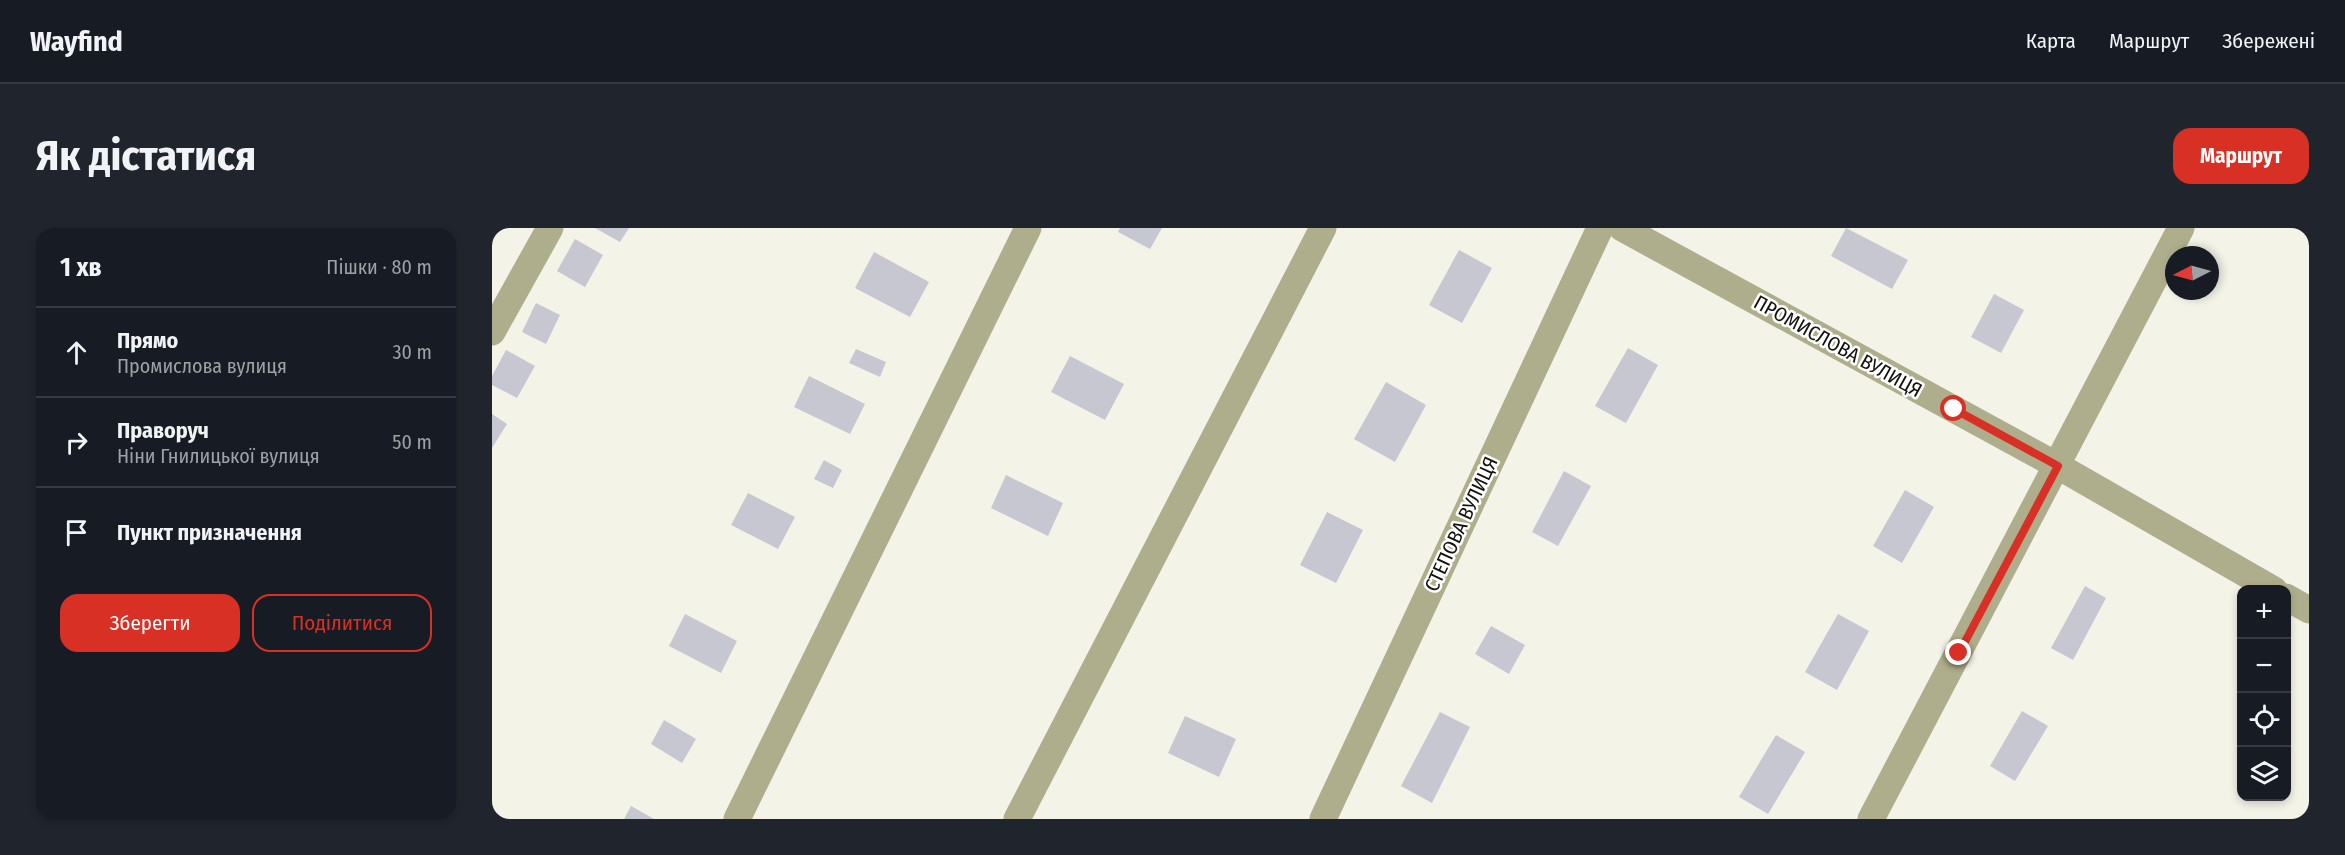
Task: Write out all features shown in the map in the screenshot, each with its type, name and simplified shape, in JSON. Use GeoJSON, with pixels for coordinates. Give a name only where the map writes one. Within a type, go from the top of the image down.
{"type":"FeatureCollection","features":[{"type":"Feature","properties":{"kind":"street"},"geometry":{"type":"LineString","coordinates":[[492,332],[550,228]]}},
{"type":"Feature","properties":{"kind":"street"},"geometry":{"type":"LineString","coordinates":[[737,819],[1028,228]]}},
{"type":"Feature","properties":{"kind":"street"},"geometry":{"type":"LineString","coordinates":[[1017,819],[1323,228]]}},
{"type":"Feature","properties":{"kind":"street","name":"СТЕПОВА ВУЛИЦЯ"},"geometry":{"type":"LineString","coordinates":[[1323,819],[1600,228]]}},
{"type":"Feature","properties":{"kind":"street","name":"ПРОМИСЛОВА ВУЛИЦЯ"},"geometry":{"type":"LineString","coordinates":[[1622,228],[2058,466],[2265,585]]}},
{"type":"Feature","properties":{"kind":"street"},"geometry":{"type":"LineString","coordinates":[[1871,819],[2181,228]]}},
{"type":"Feature","properties":{"kind":"street"},"geometry":{"type":"LineString","coordinates":[[2291,600],[2309,609]]}},
{"type":"Feature","properties":{"kind":"building"},"geometry":{"type":"Polygon","coordinates":[[[595,228],[629,228],[620,242],[595,228]]]}},
{"type":"Feature","properties":{"kind":"building"},"geometry":{"type":"Polygon","coordinates":[[[1120,228],[1162,228],[1150,249],[1118,232],[1120,228]]]}},
{"type":"Feature","properties":{"kind":"building"},"geometry":{"type":"Polygon","coordinates":[[[1846,228],[1908,260],[1892,289],[1831,256],[1846,228]]]}},
{"type":"Feature","properties":{"kind":"building"},"geometry":{"type":"Polygon","coordinates":[[[575,239],[603,255],[585,287],[557,271],[575,239]]]}},
{"type":"Feature","properties":{"kind":"building"},"geometry":{"type":"Polygon","coordinates":[[[1459,250],[1492,268],[1462,323],[1429,305],[1459,250]]]}},
{"type":"Feature","properties":{"kind":"building"},"geometry":{"type":"Polygon","coordinates":[[[874,252],[929,282],[910,317],[855,288],[874,252]]]}},
{"type":"Feature","properties":{"kind":"building"},"geometry":{"type":"Polygon","coordinates":[[[1994,294],[2024,310],[2001,353],[1971,337],[1994,294]]]}},
{"type":"Feature","properties":{"kind":"building"},"geometry":{"type":"Polygon","coordinates":[[[536,303],[560,315],[546,344],[522,332],[536,303]]]}},
{"type":"Feature","properties":{"kind":"building"},"geometry":{"type":"Polygon","coordinates":[[[1628,348],[1658,365],[1626,423],[1595,406],[1628,348]]]}},
{"type":"Feature","properties":{"kind":"building"},"geometry":{"type":"Polygon","coordinates":[[[856,349],[886,362],[880,377],[849,363],[856,349]]]}},
{"type":"Feature","properties":{"kind":"building"},"geometry":{"type":"Polygon","coordinates":[[[506,350],[535,366],[517,398],[492,385],[492,376],[506,350]]]}},
{"type":"Feature","properties":{"kind":"building"},"geometry":{"type":"Polygon","coordinates":[[[1070,356],[1124,384],[1105,420],[1051,392],[1070,356]]]}},
{"type":"Feature","properties":{"kind":"building"},"geometry":{"type":"Polygon","coordinates":[[[809,376],[865,404],[850,434],[794,407],[809,376]]]}},
{"type":"Feature","properties":{"kind":"building"},"geometry":{"type":"Polygon","coordinates":[[[1386,382],[1426,405],[1395,462],[1354,439],[1386,382]]]}},
{"type":"Feature","properties":{"kind":"building"},"geometry":{"type":"Polygon","coordinates":[[[492,414],[507,424],[492,448],[492,414]]]}},
{"type":"Feature","properties":{"kind":"building"},"geometry":{"type":"Polygon","coordinates":[[[824,460],[842,470],[833,488],[814,479],[824,460]]]}},
{"type":"Feature","properties":{"kind":"building"},"geometry":{"type":"Polygon","coordinates":[[[1564,471],[1591,486],[1558,546],[1532,532],[1564,471]]]}},
{"type":"Feature","properties":{"kind":"building"},"geometry":{"type":"Polygon","coordinates":[[[1006,475],[1063,503],[1048,536],[991,508],[1006,475]]]}},
{"type":"Feature","properties":{"kind":"building"},"geometry":{"type":"Polygon","coordinates":[[[1905,490],[1934,507],[1902,563],[1873,546],[1905,490]]]}},
{"type":"Feature","properties":{"kind":"building"},"geometry":{"type":"Polygon","coordinates":[[[748,493],[795,517],[778,549],[731,525],[748,493]]]}},
{"type":"Feature","properties":{"kind":"building"},"geometry":{"type":"Polygon","coordinates":[[[1327,512],[1363,530],[1336,583],[1300,565],[1327,512]]]}},
{"type":"Feature","properties":{"kind":"building"},"geometry":{"type":"Polygon","coordinates":[[[2085,586],[2106,598],[2073,660],[2051,648],[2085,586]]]}},
{"type":"Feature","properties":{"kind":"building"},"geometry":{"type":"Polygon","coordinates":[[[685,614],[737,641],[721,673],[669,646],[685,614]]]}},
{"type":"Feature","properties":{"kind":"building"},"geometry":{"type":"Polygon","coordinates":[[[1838,614],[1869,631],[1837,690],[1805,672],[1838,614]]]}},
{"type":"Feature","properties":{"kind":"building"},"geometry":{"type":"Polygon","coordinates":[[[1491,626],[1525,645],[1509,674],[1475,654],[1491,626]]]}},
{"type":"Feature","properties":{"kind":"building"},"geometry":{"type":"Polygon","coordinates":[[[2022,711],[2048,726],[2015,781],[1990,766],[2022,711]]]}},
{"type":"Feature","properties":{"kind":"building"},"geometry":{"type":"Polygon","coordinates":[[[1440,712],[1470,727],[1432,803],[1401,786],[1440,712]]]}},
{"type":"Feature","properties":{"kind":"building"},"geometry":{"type":"Polygon","coordinates":[[[1185,716],[1236,739],[1219,777],[1168,753],[1185,716]]]}},
{"type":"Feature","properties":{"kind":"building"},"geometry":{"type":"Polygon","coordinates":[[[664,720],[696,739],[682,763],[651,744],[664,720]]]}},
{"type":"Feature","properties":{"kind":"building"},"geometry":{"type":"Polygon","coordinates":[[[1776,735],[1805,752],[1768,814],[1739,797],[1776,735]]]}},
{"type":"Feature","properties":{"kind":"building"},"geometry":{"type":"Polygon","coordinates":[[[631,806],[654,819],[624,819],[631,806]]]}},
{"type":"Feature","properties":{"kind":"route"},"geometry":{"type":"LineString","coordinates":[[1954,409],[2058,466],[1959,653]]}}]}
